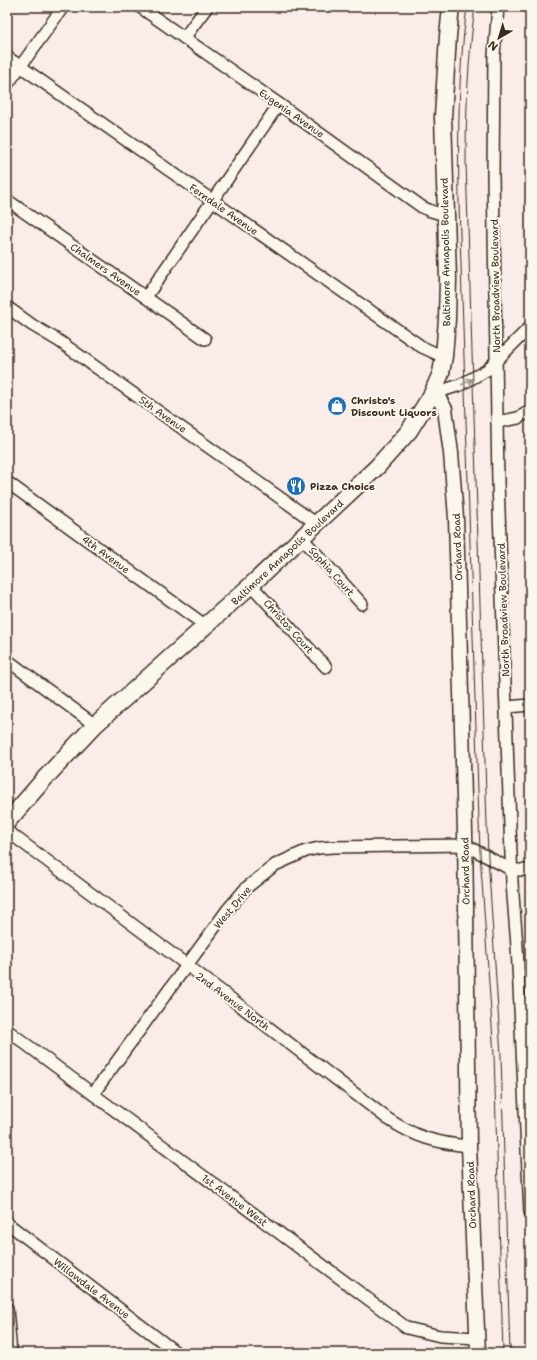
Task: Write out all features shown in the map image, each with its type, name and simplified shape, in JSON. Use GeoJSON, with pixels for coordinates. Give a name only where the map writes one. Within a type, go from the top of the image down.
{"type":"FeatureCollection","features":[{"type":"Feature","properties":{"kind":"main road","name":"Baltimore Annapolis Boulevard"},"geometry":{"type":"LineString","coordinates":[[7,822],[46,777],[95,725],[206,626],[357,487],[395,448],[412,426],[432,394],[440,373],[444,356],[448,300],[443,117],[444,81],[451,7]]}},
{"type":"Feature","properties":{"kind":"street"},"geometry":{"type":"LineString","coordinates":[[7,85],[63,7]]}},
{"type":"Feature","properties":{"kind":"street","name":"Eugenia Avenue"},"geometry":{"type":"LineString","coordinates":[[140,7],[280,104],[422,207],[445,215]]}},
{"type":"Feature","properties":{"kind":"street"},"geometry":{"type":"LineString","coordinates":[[184,38],[207,7]]}},
{"type":"Feature","properties":{"kind":"street","name":"North Broadview Boulevard"},"geometry":{"type":"LineString","coordinates":[[498,7],[494,55],[493,169],[497,422],[512,870],[525,1006],[530,1212]]}},
{"type":"Feature","properties":{"kind":"street","name":"Ferndale Avenue"},"geometry":{"type":"LineString","coordinates":[[7,57],[422,346],[444,356]]}},
{"type":"Feature","properties":{"kind":"street"},"geometry":{"type":"LineString","coordinates":[[146,297],[280,104]]}},
{"type":"Feature","properties":{"kind":"street","name":"Chalmers Avenue"},"geometry":{"type":"LineString","coordinates":[[7,200],[205,339]]}},
{"type":"Feature","properties":{"kind":"street","name":"5th Avenue"},"geometry":{"type":"LineString","coordinates":[[7,307],[32,325],[59,341],[317,524]]}},
{"type":"Feature","properties":{"kind":"street"},"geometry":{"type":"LineString","coordinates":[[432,394],[468,382],[489,368],[530,327]]}},
{"type":"Feature","properties":{"kind":"street","name":"Orchard Road"},"geometry":{"type":"LineString","coordinates":[[432,394],[439,400],[445,409],[455,497],[458,553],[465,845],[469,1146],[476,1338],[478,1353]]}},
{"type":"Feature","properties":{"kind":"street"},"geometry":{"type":"LineString","coordinates":[[497,422],[518,418],[530,411]]}},
{"type":"Feature","properties":{"kind":"street","name":"4th Avenue"},"geometry":{"type":"LineString","coordinates":[[7,482],[206,626]]}},
{"type":"Feature","properties":{"kind":"street","name":"Sophia Court"},"geometry":{"type":"LineString","coordinates":[[302,538],[362,604]]}},
{"type":"Feature","properties":{"kind":"street","name":"Christos Court"},"geometry":{"type":"LineString","coordinates":[[251,585],[326,667]]}},
{"type":"Feature","properties":{"kind":"street"},"geometry":{"type":"LineString","coordinates":[[7,660],[95,725]]}},
{"type":"Feature","properties":{"kind":"street"},"geometry":{"type":"LineString","coordinates":[[507,707],[530,705]]}},
{"type":"Feature","properties":{"kind":"street","name":"2nd Avenue North"},"geometry":{"type":"LineString","coordinates":[[7,831],[404,1130],[434,1141],[469,1146]]}},
{"type":"Feature","properties":{"kind":"street","name":"West Drive"},"geometry":{"type":"LineString","coordinates":[[93,1094],[228,909],[246,888],[275,865],[306,852],[333,847],[465,845],[512,870]]}},
{"type":"Feature","properties":{"kind":"street"},"geometry":{"type":"LineString","coordinates":[[512,870],[530,870]]}},
{"type":"Feature","properties":{"kind":"street","name":"1st Avenue West"},"geometry":{"type":"LineString","coordinates":[[7,1030],[407,1328],[440,1336],[476,1338]]}},
{"type":"Feature","properties":{"kind":"street","name":"Willowdale Avenue"},"geometry":{"type":"LineString","coordinates":[[7,1223],[177,1353]]}},
{"type":"Feature","properties":{"kind":"street"},"geometry":{"type":"LineString","coordinates":[[7,1308],[11,1353]]}},
{"type":"Feature","properties":{"kind":"tram line"},"geometry":{"type":"LineString","coordinates":[[467,7],[459,105],[459,203],[480,853],[494,1055],[503,1353]]}},
{"type":"Feature","properties":{"kind":"tram line"},"geometry":{"type":"LineString","coordinates":[[475,7],[468,84],[466,162],[488,857],[501,1056],[510,1353]]}},
{"type":"Feature","properties":{"kind":"place","name":"Christo's Discount Liquors"},"geometry":{"type":"Point","coordinates":[337,406]}},
{"type":"Feature","properties":{"kind":"place","name":"Pizza Choice"},"geometry":{"type":"Point","coordinates":[296,486]}}]}
